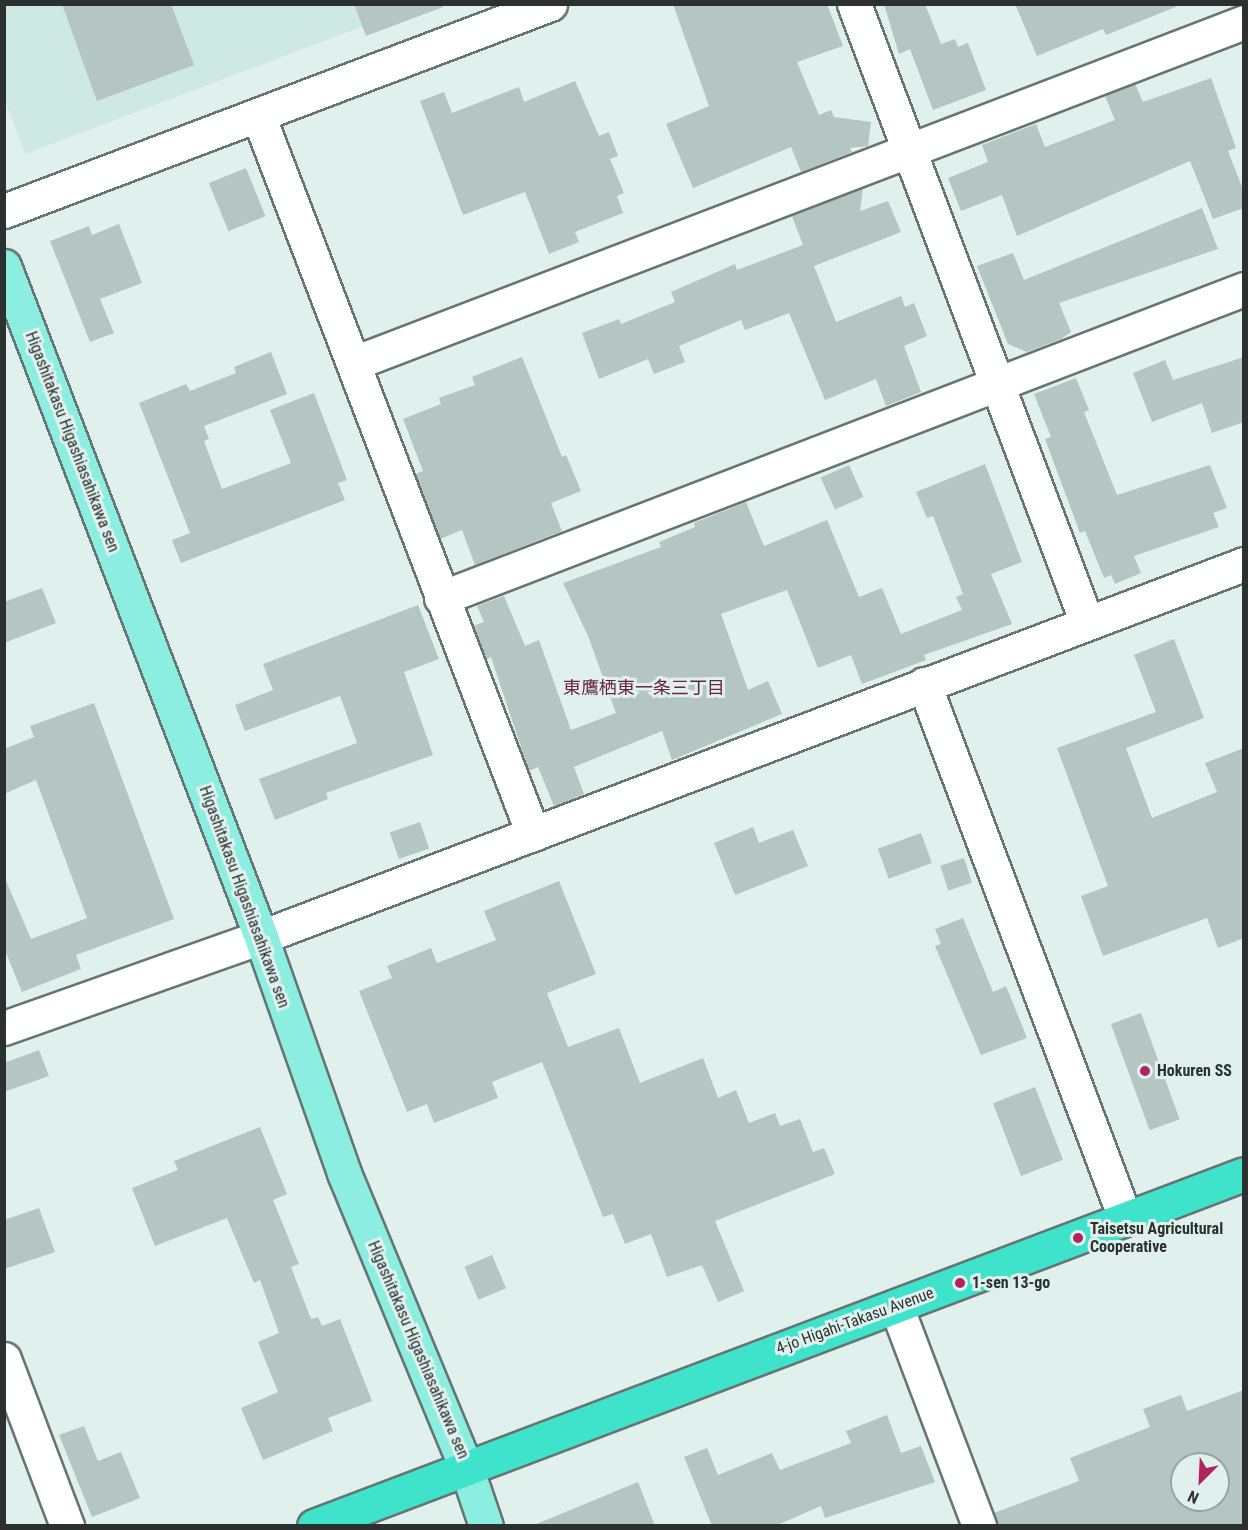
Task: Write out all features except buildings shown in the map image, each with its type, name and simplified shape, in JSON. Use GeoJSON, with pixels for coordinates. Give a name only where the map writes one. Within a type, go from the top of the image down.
{"type":"FeatureCollection","features":[{"type":"Feature","properties":{"kind":"highway","name":"4-jo Higahi-Takasu Avenue"},"geometry":{"type":"LineString","coordinates":[[314,1526],[1244,1174]]}},
{"type":"Feature","properties":{"kind":"main road","name":"Higashitakasu Higashiasahikawa sen"},"geometry":{"type":"LineString","coordinates":[[4,266],[261,937],[344,1173],[466,1467],[486,1526]]}},
{"type":"Feature","properties":{"kind":"street"},"geometry":{"type":"LineString","coordinates":[[4,211],[550,4]]}},
{"type":"Feature","properties":{"kind":"street"},"geometry":{"type":"LineString","coordinates":[[854,4],[1087,624]]}},
{"type":"Feature","properties":{"kind":"street"},"geometry":{"type":"LineString","coordinates":[[354,363],[1244,22]]}},
{"type":"Feature","properties":{"kind":"street"},"geometry":{"type":"LineString","coordinates":[[258,115],[533,834]]}},
{"type":"Feature","properties":{"kind":"street"},"geometry":{"type":"LineString","coordinates":[[441,598],[1244,289]]}},
{"type":"Feature","properties":{"kind":"street"},"geometry":{"type":"LineString","coordinates":[[7,1018],[261,937],[1244,564]]}},
{"type":"Feature","properties":{"kind":"street"},"geometry":{"type":"LineString","coordinates":[[924,684],[1125,1218]]}},
{"type":"Feature","properties":{"kind":"street"},"geometry":{"type":"LineString","coordinates":[[896,1305],[979,1526]]}},
{"type":"Feature","properties":{"kind":"street"},"geometry":{"type":"LineString","coordinates":[[4,1359],[67,1526]]}},
{"type":"Feature","properties":{"kind":"shaded area"},"geometry":{"type":"Polygon","coordinates":[[[5,5],[420,5],[25,154],[5,100],[5,5]]]}},
{"type":"Feature","properties":{"kind":"place","name":"Hokuren SS"},"geometry":{"type":"Point","coordinates":[1145,1071]}},
{"type":"Feature","properties":{"kind":"place","name":"Taisetsu Agricultural Cooperative"},"geometry":{"type":"Point","coordinates":[1078,1238]}},
{"type":"Feature","properties":{"kind":"place","name":"1-sen 13-go"},"geometry":{"type":"Point","coordinates":[960,1283]}},
{"type":"Feature","properties":{"kind":"district","name":"東鷹栖東一条三丁目"},"geometry":{"type":"Point","coordinates":[644,688]}}]}
